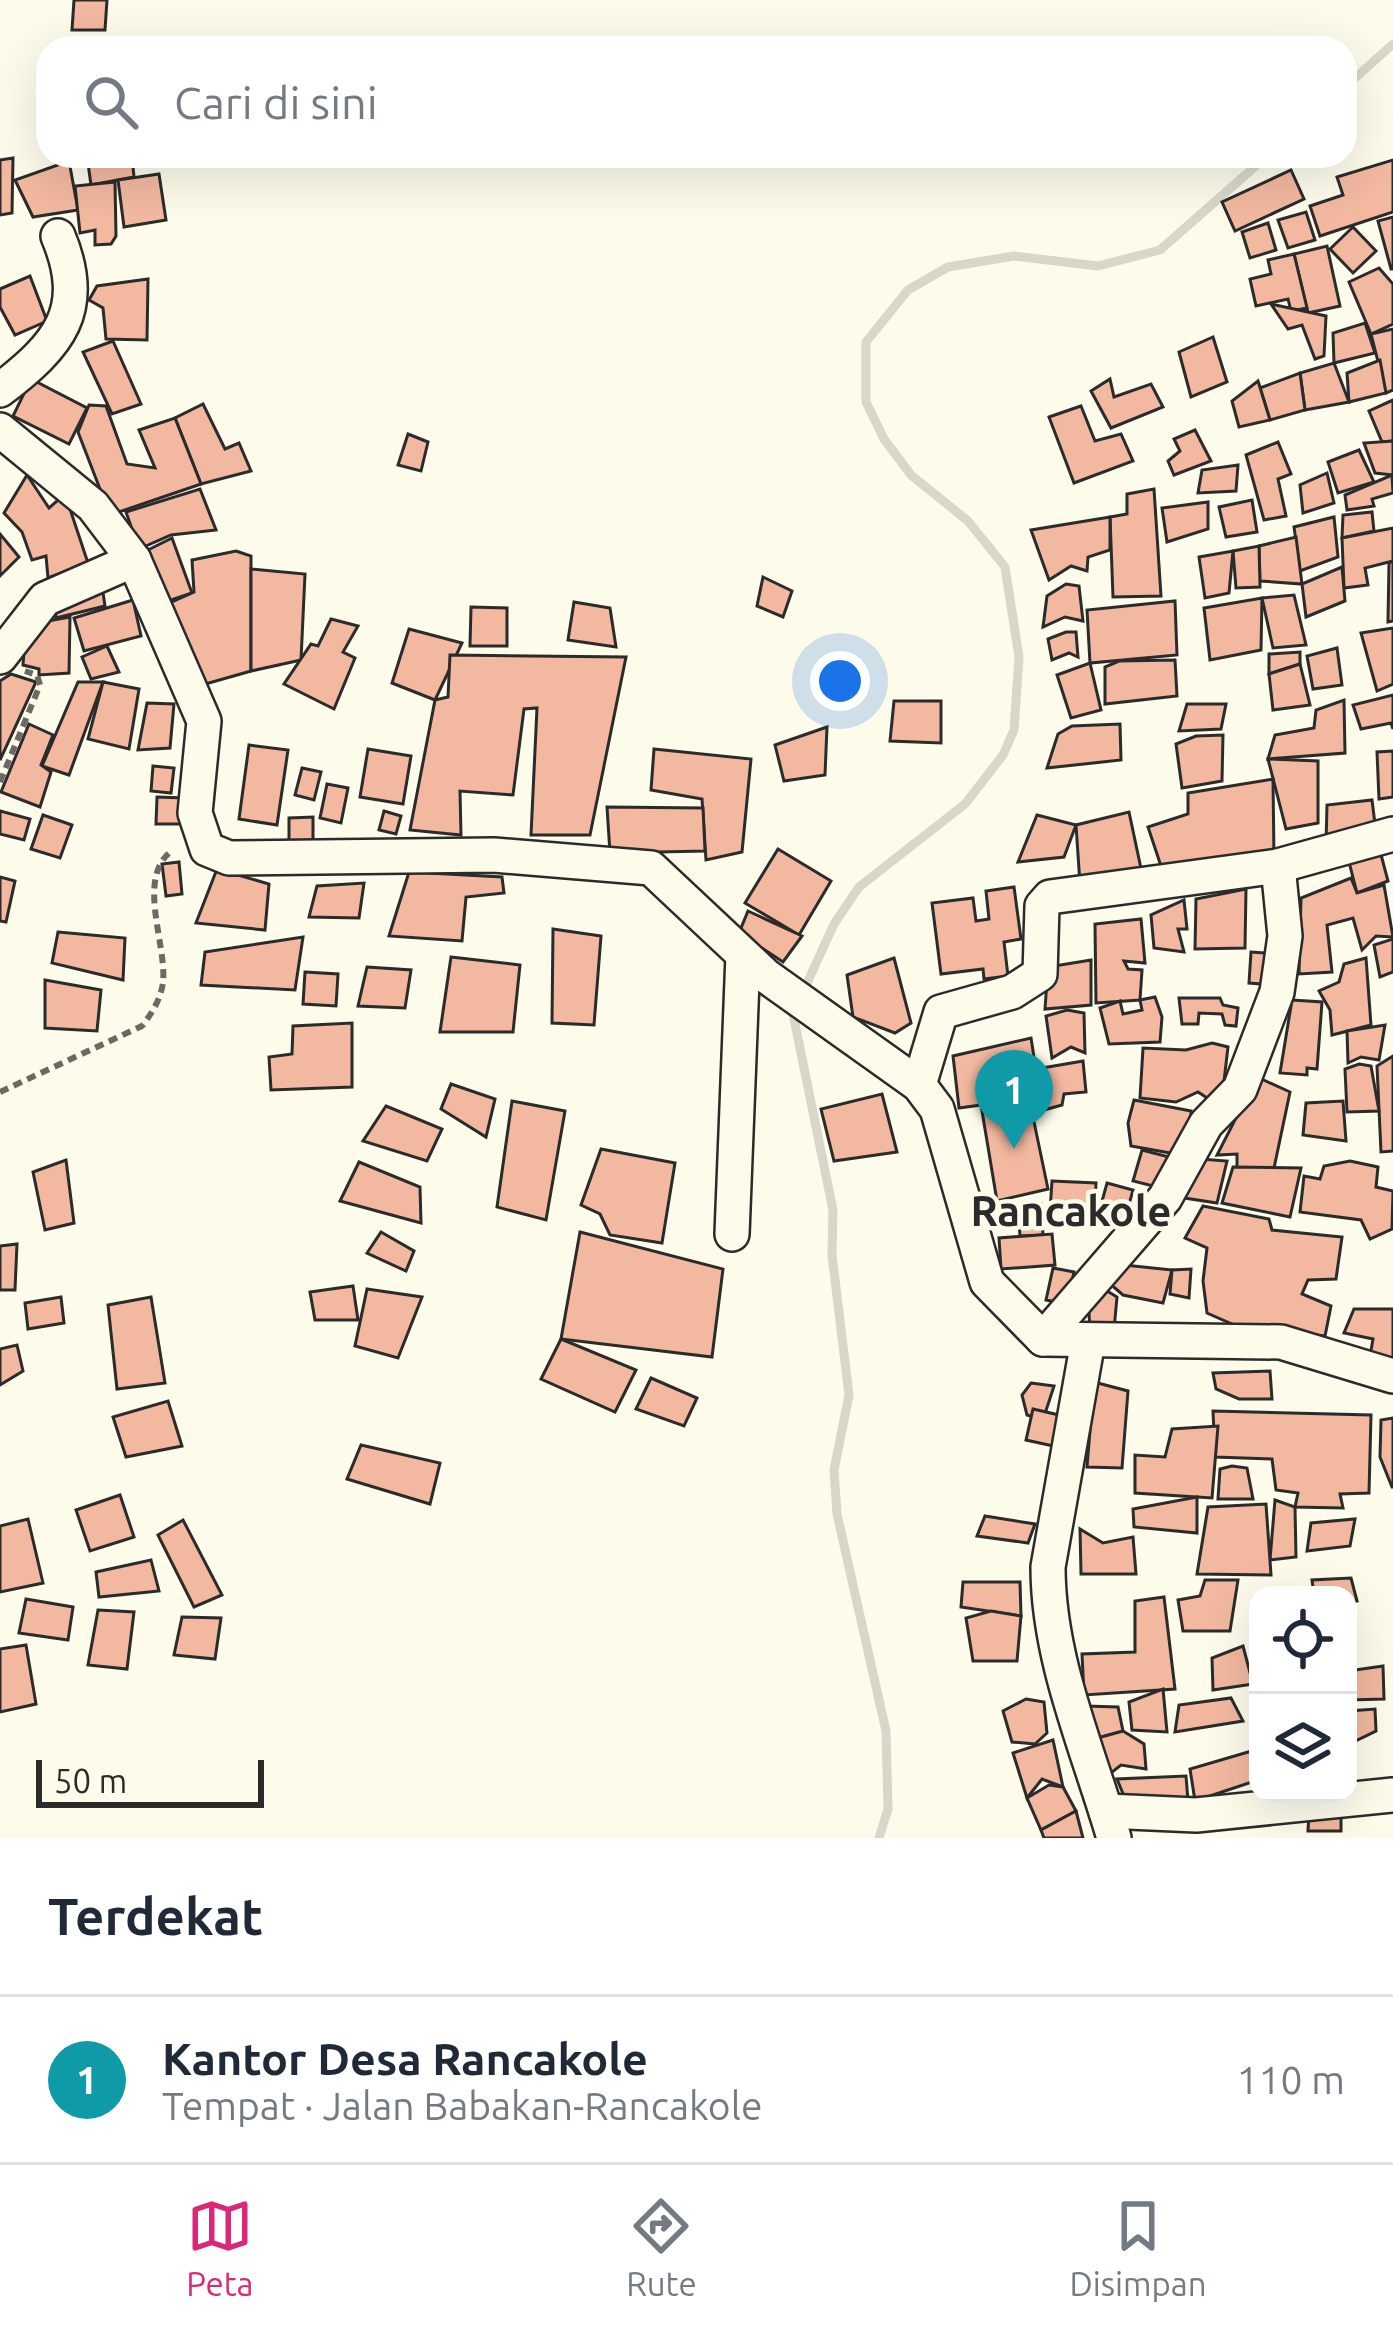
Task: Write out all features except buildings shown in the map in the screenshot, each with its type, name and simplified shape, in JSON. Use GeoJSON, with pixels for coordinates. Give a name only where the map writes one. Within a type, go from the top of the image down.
{"type":"FeatureCollection","features":[{"type":"Feature","properties":{"kind":"street"},"geometry":{"type":"LineString","coordinates":[[0,390],[38,357],[73,303],[72,270],[58,236]]}},
{"type":"Feature","properties":{"kind":"street"},"geometry":{"type":"LineString","coordinates":[[0,430],[93,506],[134,560],[204,721],[195,813],[207,849],[230,858],[494,855],[637,864],[665,877],[754,966],[919,1085],[937,1109],[987,1282],[1043,1339],[1280,1342],[1393,1376]]}},
{"type":"Feature","properties":{"kind":"street"},"geometry":{"type":"LineString","coordinates":[[9,663],[45,599],[134,560]]}},
{"type":"Feature","properties":{"kind":"street"},"geometry":{"type":"LineString","coordinates":[[919,1085],[941,1012],[1012,992],[1040,974],[1042,906],[1050,897],[1278,866],[1393,834]]}},
{"type":"Feature","properties":{"kind":"street"},"geometry":{"type":"LineString","coordinates":[[1043,1339],[1165,1198],[1206,1124],[1240,1089],[1277,992],[1285,936],[1278,866]]}},
{"type":"Feature","properties":{"kind":"street"},"geometry":{"type":"LineString","coordinates":[[732,1234],[754,966]]}},
{"type":"Feature","properties":{"kind":"street"},"geometry":{"type":"LineString","coordinates":[[1088,1341],[1048,1567],[1048,1601],[1053,1644],[1110,1824],[1393,1795]]}},
{"type":"Feature","properties":{"kind":"path"},"geometry":{"type":"LineString","coordinates":[[0,782],[40,685],[37,675],[9,663]]}},
{"type":"Feature","properties":{"kind":"path"},"geometry":{"type":"LineString","coordinates":[[0,1092],[142,1026],[163,982],[158,869],[170,852],[200,836]]}},
{"type":"Feature","properties":{"kind":"waterway"},"geometry":{"type":"LineString","coordinates":[[1357,76],[1393,44]]}},
{"type":"Feature","properties":{"kind":"waterway"},"geometry":{"type":"LineString","coordinates":[[879,1838],[888,1809],[886,1731],[837,1514],[834,1470],[849,1395],[832,1255],[833,1210],[793,1014],[834,924],[859,887],[965,804],[1003,755],[1014,730],[1019,657],[1005,567],[968,521],[911,475],[884,439],[866,402],[866,342],[908,290],[948,267],[1014,256],[1098,266],[1160,250],[1253,168]]}},
{"type":"Feature","properties":{"kind":"place","name":"Kantor Desa Rancakole"},"geometry":{"type":"Point","coordinates":[1014,1149]}},
{"type":"Feature","properties":{"kind":"district","name":"Rancakole"},"geometry":{"type":"Point","coordinates":[1071,1210]}}]}
